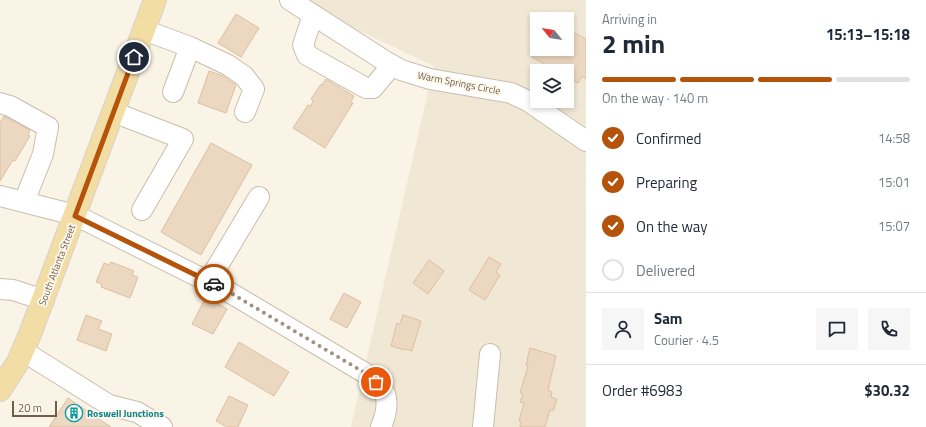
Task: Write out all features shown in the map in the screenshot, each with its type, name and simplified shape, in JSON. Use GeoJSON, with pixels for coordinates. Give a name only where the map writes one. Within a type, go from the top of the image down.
{"type":"FeatureCollection","features":[{"type":"Feature","properties":{"kind":"main road","name":"South Atlanta Street"},"geometry":{"type":"LineString","coordinates":[[0,390],[18,362],[44,300],[155,0]]}},
{"type":"Feature","properties":{"kind":"street","name":"Warm Springs Circle"},"geometry":{"type":"LineString","coordinates":[[290,0],[401,70],[430,79],[512,92],[528,101],[586,141]]}},
{"type":"Feature","properties":{"kind":"street"},"geometry":{"type":"LineString","coordinates":[[313,15],[303,45],[307,55],[366,88],[373,88],[392,65]]}},
{"type":"Feature","properties":{"kind":"street"},"geometry":{"type":"LineString","coordinates":[[144,30],[190,47],[228,65],[244,76],[254,89],[245,112]]}},
{"type":"Feature","properties":{"kind":"street"},"geometry":{"type":"LineString","coordinates":[[173,92],[190,47]]}},
{"type":"Feature","properties":{"kind":"street"},"geometry":{"type":"LineString","coordinates":[[0,103],[10,106],[48,127],[43,154],[24,202]]}},
{"type":"Feature","properties":{"kind":"street"},"geometry":{"type":"LineString","coordinates":[[113,112],[183,139],[142,210]]}},
{"type":"Feature","properties":{"kind":"street"},"geometry":{"type":"LineString","coordinates":[[0,196],[75,216],[229,292],[370,376],[382,388],[387,401],[385,418],[381,427]]}},
{"type":"Feature","properties":{"kind":"street"},"geometry":{"type":"LineString","coordinates":[[208,282],[259,197]]}},
{"type":"Feature","properties":{"kind":"street"},"geometry":{"type":"LineString","coordinates":[[0,289],[13,290],[44,300]]}},
{"type":"Feature","properties":{"kind":"street"},"geometry":{"type":"LineString","coordinates":[[23,351],[108,405],[137,412],[162,427]]}},
{"type":"Feature","properties":{"kind":"street"},"geometry":{"type":"LineString","coordinates":[[482,427],[490,354]]}},
{"type":"Feature","properties":{"kind":"shaded area"},"geometry":{"type":"Polygon","coordinates":[[[294,0],[586,0],[586,427],[351,427],[434,66],[294,0]]]}},
{"type":"Feature","properties":{"kind":"building"},"geometry":{"type":"Polygon","coordinates":[[[236,14],[259,28],[241,57],[218,43],[236,14]]]}},
{"type":"Feature","properties":{"kind":"building"},"geometry":{"type":"Polygon","coordinates":[[[574,33],[586,39],[586,79],[582,76],[578,83],[574,81],[574,64],[544,64],[532,57],[574,56],[574,33]]]}},
{"type":"Feature","properties":{"kind":"building"},"geometry":{"type":"Polygon","coordinates":[[[209,71],[223,76],[236,85],[226,113],[198,103],[209,71]]]}},
{"type":"Feature","properties":{"kind":"building"},"geometry":{"type":"Polygon","coordinates":[[[326,79],[354,96],[351,102],[353,103],[325,148],[293,128],[308,105],[311,106],[313,101],[311,99],[326,79]]]}},
{"type":"Feature","properties":{"kind":"building"},"geometry":{"type":"Polygon","coordinates":[[[4,116],[30,130],[28,135],[30,136],[15,161],[13,160],[0,181],[0,123],[4,116]]]}},
{"type":"Feature","properties":{"kind":"building"},"geometry":{"type":"Polygon","coordinates":[[[211,143],[252,165],[201,255],[161,232],[211,143]]]}},
{"type":"Feature","properties":{"kind":"building"},"geometry":{"type":"Polygon","coordinates":[[[489,257],[501,264],[496,272],[500,275],[485,300],[469,290],[489,257]]]}},
{"type":"Feature","properties":{"kind":"building"},"geometry":{"type":"Polygon","coordinates":[[[429,260],[444,271],[428,294],[413,283],[429,260]]]}},
{"type":"Feature","properties":{"kind":"building"},"geometry":{"type":"Polygon","coordinates":[[[111,262],[134,271],[132,275],[138,277],[130,298],[101,287],[102,284],[96,282],[104,263],[109,265],[111,262]]]}},
{"type":"Feature","properties":{"kind":"building"},"geometry":{"type":"Polygon","coordinates":[[[344,293],[361,302],[347,328],[330,319],[344,293]]]}},
{"type":"Feature","properties":{"kind":"building"},"geometry":{"type":"Polygon","coordinates":[[[206,297],[227,309],[213,334],[192,324],[206,297]]]}},
{"type":"Feature","properties":{"kind":"building"},"geometry":{"type":"Polygon","coordinates":[[[86,315],[102,321],[98,329],[112,334],[106,351],[77,340],[86,315]]]}},
{"type":"Feature","properties":{"kind":"building"},"geometry":{"type":"Polygon","coordinates":[[[403,315],[421,321],[412,351],[391,346],[397,323],[400,324],[403,315]]]}},
{"type":"Feature","properties":{"kind":"building"},"geometry":{"type":"Polygon","coordinates":[[[239,342],[289,372],[274,396],[225,367],[239,342]]]}},
{"type":"Feature","properties":{"kind":"building"},"geometry":{"type":"Polygon","coordinates":[[[530,348],[556,356],[548,390],[552,392],[551,397],[557,399],[553,411],[550,410],[545,427],[520,427],[521,421],[519,421],[524,403],[520,402],[523,394],[520,393],[528,366],[526,365],[530,348]]]}},
{"type":"Feature","properties":{"kind":"building"},"geometry":{"type":"Polygon","coordinates":[[[229,396],[248,405],[238,427],[227,427],[216,421],[229,396]]]}},
{"type":"Feature","properties":{"kind":"building","name":"Roswell Junctions"},"geometry":{"type":"Polygon","coordinates":[[[68,398],[111,427],[49,427],[68,398]]]}},
{"type":"Feature","properties":{"kind":"way so far"},"geometry":{"type":"LineString","coordinates":[[214,284],[370,376],[376,382]]}},
{"type":"Feature","properties":{"kind":"place","name":"Roswell Junctions"},"geometry":{"type":"Point","coordinates":[74,413]}},
{"type":"Feature","properties":{"kind":"route"},"geometry":{"type":"LineString","coordinates":[[134,57],[75,216],[214,284]]}}]}
